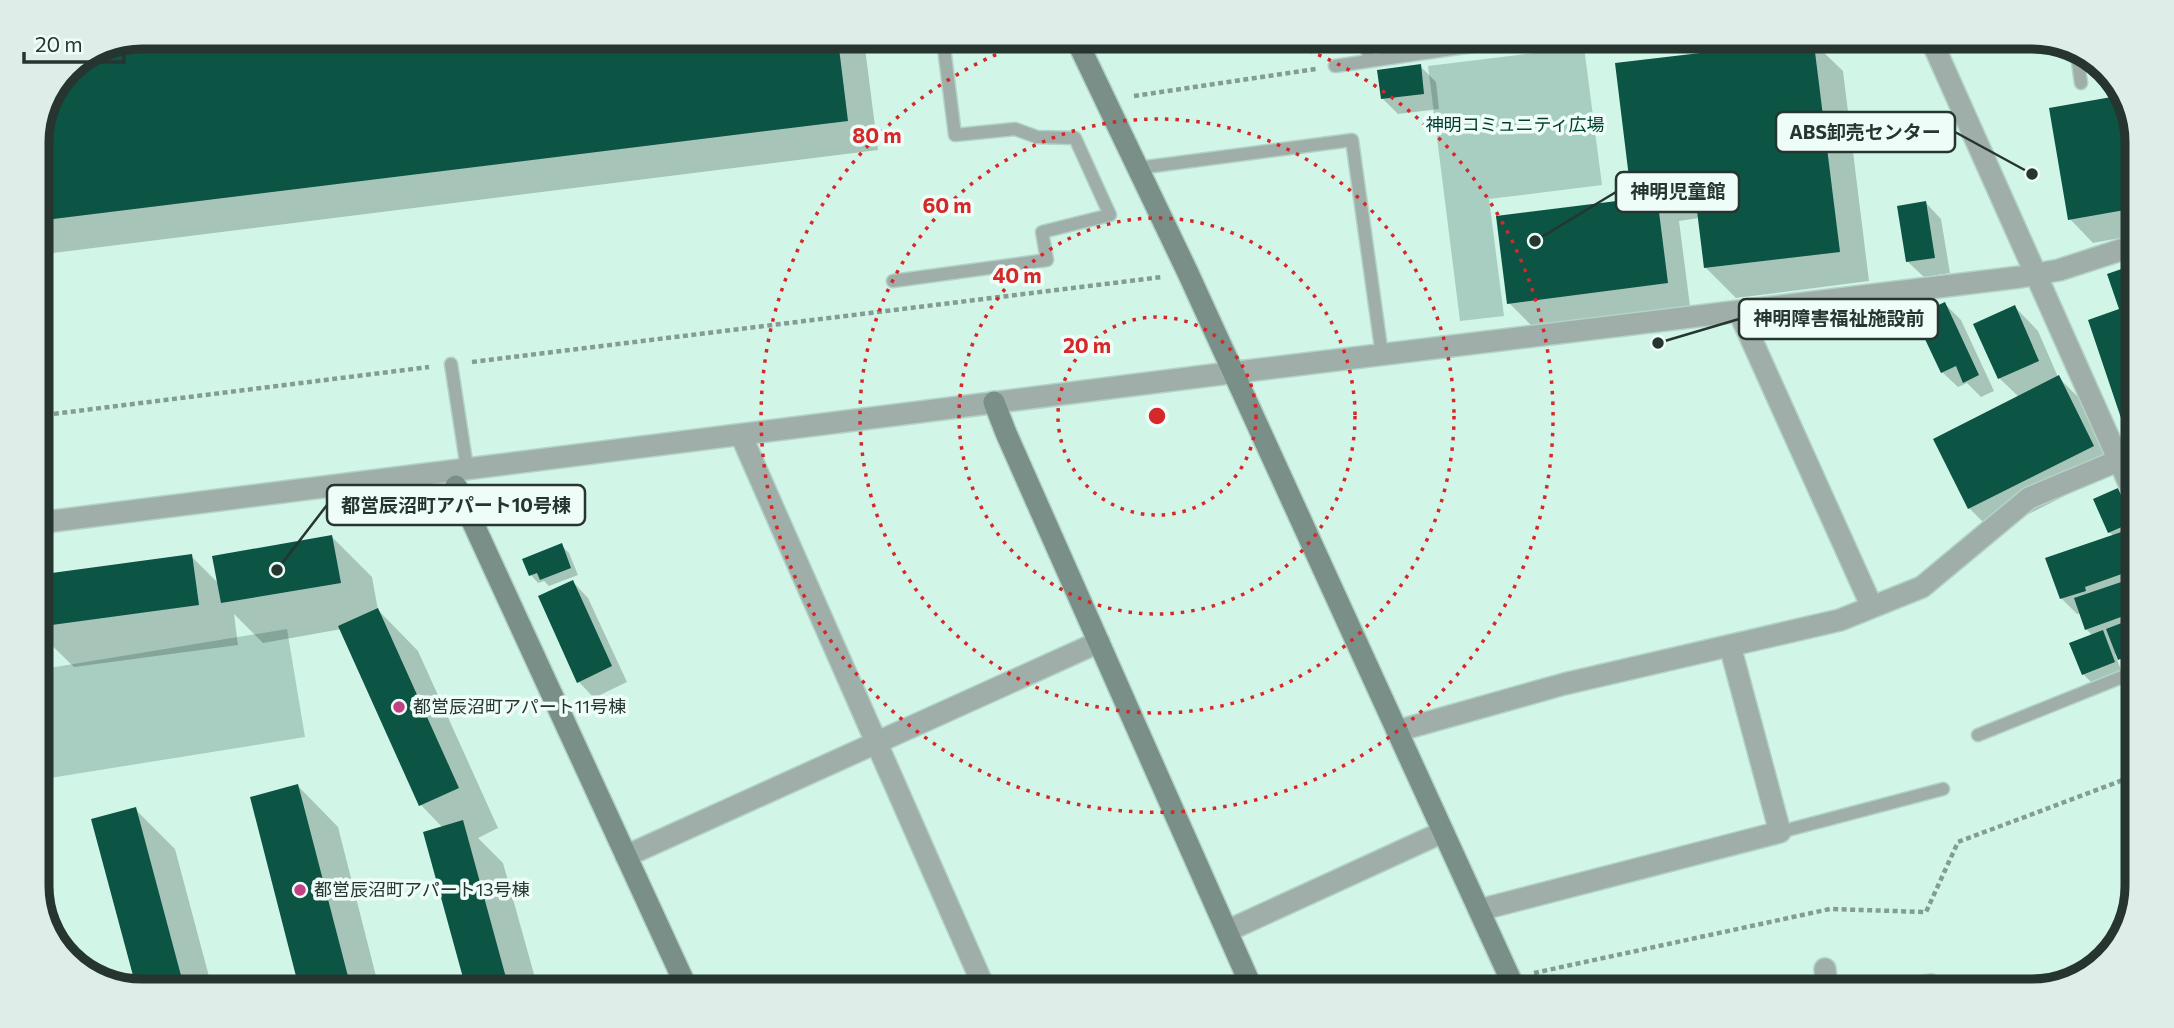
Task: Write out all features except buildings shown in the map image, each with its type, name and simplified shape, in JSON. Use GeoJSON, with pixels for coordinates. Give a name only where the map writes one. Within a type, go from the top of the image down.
{"type":"FeatureCollection","features":[{"type":"Feature","properties":{"kind":"street"},"geometry":{"type":"LineString","coordinates":[[1081,49],[1188,273],[1510,979]]}},
{"type":"Feature","properties":{"kind":"street"},"geometry":{"type":"LineString","coordinates":[[1935,49],[2038,274],[2125,453]]}},
{"type":"Feature","properties":{"kind":"street"},"geometry":{"type":"LineString","coordinates":[[49,522],[457,475],[994,402],[2038,274],[2125,249]]}},
{"type":"Feature","properties":{"kind":"street"},"geometry":{"type":"LineString","coordinates":[[1738,312],[1872,607]]}},
{"type":"Feature","properties":{"kind":"street"},"geometry":{"type":"LineString","coordinates":[[994,402],[1248,979]]}},
{"type":"Feature","properties":{"kind":"street"},"geometry":{"type":"LineString","coordinates":[[741,435],[980,979]]}},
{"type":"Feature","properties":{"kind":"street"},"geometry":{"type":"LineString","coordinates":[[1397,732],[1564,684],[1840,620],[1922,587],[2029,498],[2125,458]]}},
{"type":"Feature","properties":{"kind":"street"},"geometry":{"type":"LineString","coordinates":[[457,475],[682,979]]}},
{"type":"Feature","properties":{"kind":"street"},"geometry":{"type":"LineString","coordinates":[[626,856],[1100,642]]}},
{"type":"Feature","properties":{"kind":"street"},"geometry":{"type":"LineString","coordinates":[[1479,910],[1780,832],[1730,646]]}},
{"type":"Feature","properties":{"kind":"street"},"geometry":{"type":"LineString","coordinates":[[1227,931],[1443,832]]}},
{"type":"Feature","properties":{"kind":"street"},"geometry":{"type":"LineString","coordinates":[[1825,969],[1826,979]]}},
{"type":"Feature","properties":{"kind":"lane"},"geometry":{"type":"LineString","coordinates":[[893,281],[1047,260],[1042,232],[1110,215],[1075,138],[1037,137],[1015,130],[955,135],[944,49]]}},
{"type":"Feature","properties":{"kind":"lane"},"geometry":{"type":"LineString","coordinates":[[1367,49],[1369,60]]}},
{"type":"Feature","properties":{"kind":"lane"},"geometry":{"type":"LineString","coordinates":[[1335,66],[1445,49]]}},
{"type":"Feature","properties":{"kind":"lane"},"geometry":{"type":"LineString","coordinates":[[2078,61],[2081,83]]}},
{"type":"Feature","properties":{"kind":"lane"},"geometry":{"type":"LineString","coordinates":[[1138,168],[1352,139],[1382,355]]}},
{"type":"Feature","properties":{"kind":"lane"},"geometry":{"type":"LineString","coordinates":[[451,364],[457,475]]}},
{"type":"Feature","properties":{"kind":"lane"},"geometry":{"type":"LineString","coordinates":[[1978,734],[2125,676]]}},
{"type":"Feature","properties":{"kind":"lane"},"geometry":{"type":"LineString","coordinates":[[1780,832],[1942,789]]}},
{"type":"Feature","properties":{"kind":"path"},"geometry":{"type":"LineString","coordinates":[[1105,101],[1335,66]]}},
{"type":"Feature","properties":{"kind":"path"},"geometry":{"type":"LineString","coordinates":[[49,414],[1188,273]]}},
{"type":"Feature","properties":{"kind":"path"},"geometry":{"type":"LineString","coordinates":[[1529,979],[1830,909],[1926,912],[1958,842],[2125,779]]}},
{"type":"Feature","properties":{"kind":"green space","name":"神明コミュニティ広場"},"geometry":{"type":"Polygon","coordinates":[[[1584,49],[1602,185],[1489,199],[1504,316],[1460,321],[1428,66],[1584,49]]]}},
{"type":"Feature","properties":{"kind":"green space"},"geometry":{"type":"Polygon","coordinates":[[[287,629],[305,737],[50,778],[49,668],[287,629]]]}},
{"type":"Feature","properties":{"kind":"place","name":"ABS卸売センター"},"geometry":{"type":"Point","coordinates":[2032,174]}},
{"type":"Feature","properties":{"kind":"place","name":"神明児童館"},"geometry":{"type":"Point","coordinates":[1535,241]}},
{"type":"Feature","properties":{"kind":"place","name":"神明障害福祉施設前"},"geometry":{"type":"Point","coordinates":[1658,343]}},
{"type":"Feature","properties":{"kind":"place","name":"都営辰沼町アパート10号棟"},"geometry":{"type":"Point","coordinates":[277,570]}},
{"type":"Feature","properties":{"kind":"place","name":"都営辰沼町アパート11号棟"},"geometry":{"type":"Point","coordinates":[399,707]}},
{"type":"Feature","properties":{"kind":"place","name":"都営辰沼町アパート13号棟"},"geometry":{"type":"Point","coordinates":[300,890]}}]}
